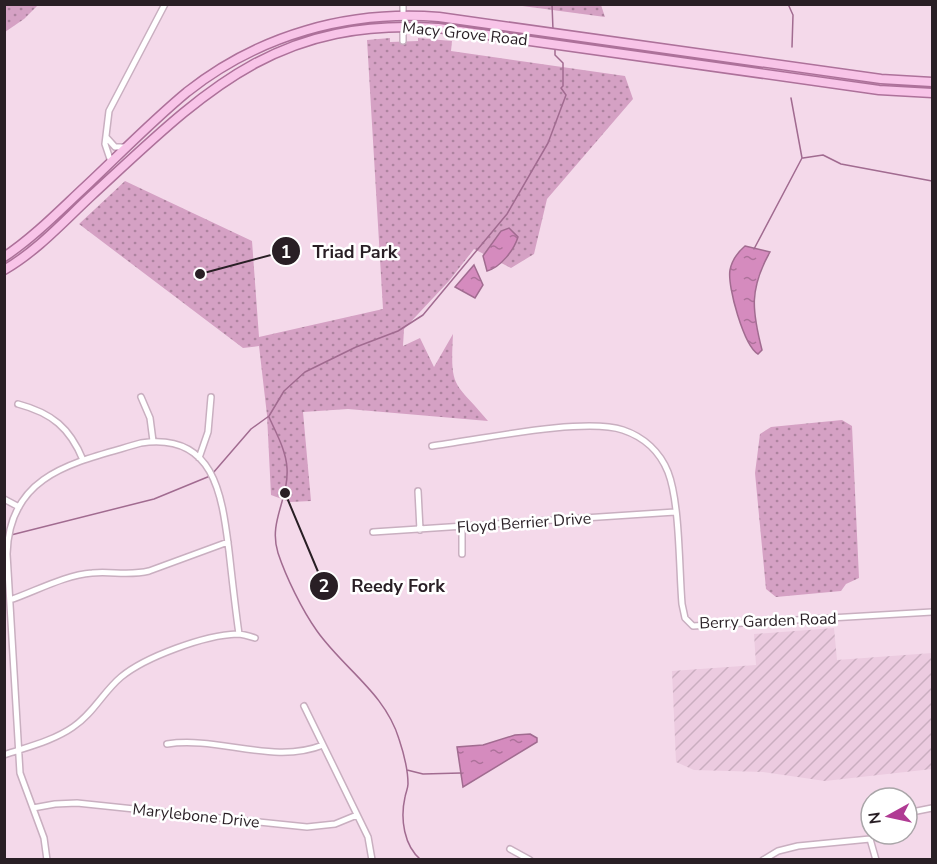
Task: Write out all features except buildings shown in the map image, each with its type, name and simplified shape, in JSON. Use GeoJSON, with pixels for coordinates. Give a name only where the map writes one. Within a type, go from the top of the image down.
{"type":"FeatureCollection","features":[{"type":"Feature","properties":{"kind":"main road","name":"Macy Grove Road"},"geometry":{"type":"LineString","coordinates":[[4,257],[31,237],[175,103],[221,68],[284,37],[338,22],[403,16],[494,25],[861,77],[933,82]]}},
{"type":"Feature","properties":{"kind":"main road"},"geometry":{"type":"LineString","coordinates":[[327,36],[372,23],[397,21],[403,16]]}},
{"type":"Feature","properties":{"kind":"main road"},"geometry":{"type":"LineString","coordinates":[[403,27],[413,21],[494,25]]}},
{"type":"Feature","properties":{"kind":"main road","name":"Macy Grove Road"},"geometry":{"type":"LineString","coordinates":[[4,270],[39,245],[193,102],[227,78],[276,53],[327,36],[403,27],[438,28],[879,90],[933,93]]}},
{"type":"Feature","properties":{"kind":"main road"},"geometry":{"type":"LineString","coordinates":[[808,80],[857,81],[861,77]]}},
{"type":"Feature","properties":{"kind":"main road"},"geometry":{"type":"LineString","coordinates":[[125,165],[125,157],[175,103]]}},
{"type":"Feature","properties":{"kind":"street"},"geometry":{"type":"LineString","coordinates":[[111,162],[106,137],[107,117],[165,4]]}},
{"type":"Feature","properties":{"kind":"street"},"geometry":{"type":"LineString","coordinates":[[403,4],[403,16]]}},
{"type":"Feature","properties":{"kind":"street"},"geometry":{"type":"LineString","coordinates":[[403,27],[403,41]]}},
{"type":"Feature","properties":{"kind":"street"},"geometry":{"type":"LineString","coordinates":[[106,137],[115,147],[127,147]]}},
{"type":"Feature","properties":{"kind":"street"},"geometry":{"type":"LineString","coordinates":[[141,397],[150,418],[153,441]]}},
{"type":"Feature","properties":{"kind":"street"},"geometry":{"type":"LineString","coordinates":[[199,458],[208,432],[211,397]]}},
{"type":"Feature","properties":{"kind":"street"},"geometry":{"type":"LineString","coordinates":[[18,404],[36,409],[63,426],[77,445],[83,460]]}},
{"type":"Feature","properties":{"kind":"street","name":"Berry Garden Road"},"geometry":{"type":"LineString","coordinates":[[432,446],[581,427],[623,430],[646,442],[663,460],[673,487],[682,604],[685,618],[693,626],[933,612]]}},
{"type":"Feature","properties":{"kind":"street"},"geometry":{"type":"LineString","coordinates":[[47,860],[44,838],[22,782],[18,750],[7,543],[11,524],[19,507],[40,480],[63,467],[83,460],[153,441],[176,445],[199,458],[215,479],[220,491],[239,634]]}},
{"type":"Feature","properties":{"kind":"street"},"geometry":{"type":"LineString","coordinates":[[418,491],[420,530]]}},
{"type":"Feature","properties":{"kind":"street"},"geometry":{"type":"LineString","coordinates":[[4,499],[19,507]]}},
{"type":"Feature","properties":{"kind":"street","name":"Floyd Berrier Drive"},"geometry":{"type":"LineString","coordinates":[[373,532],[675,512]]}},
{"type":"Feature","properties":{"kind":"street"},"geometry":{"type":"LineString","coordinates":[[462,527],[462,554]]}},
{"type":"Feature","properties":{"kind":"street"},"geometry":{"type":"LineString","coordinates":[[10,600],[78,575],[104,572],[124,575],[149,571],[228,542]]}},
{"type":"Feature","properties":{"kind":"street"},"geometry":{"type":"LineString","coordinates":[[4,755],[72,728],[89,714],[115,682],[141,664],[213,638],[239,634],[255,638]]}},
{"type":"Feature","properties":{"kind":"street"},"geometry":{"type":"LineString","coordinates":[[304,706],[368,837],[372,860]]}},
{"type":"Feature","properties":{"kind":"street"},"geometry":{"type":"LineString","coordinates":[[167,744],[193,742],[287,753],[305,752],[323,745]]}},
{"type":"Feature","properties":{"kind":"street","name":"Marylebone Drive"},"geometry":{"type":"LineString","coordinates":[[33,808],[77,803],[307,827],[335,824],[357,815]]}},
{"type":"Feature","properties":{"kind":"street"},"geometry":{"type":"LineString","coordinates":[[763,860],[778,851],[798,846],[859,840]]}},
{"type":"Feature","properties":{"kind":"street"},"geometry":{"type":"LineString","coordinates":[[510,849],[530,860]]}},
{"type":"Feature","properties":{"kind":"shaded area"},"geometry":{"type":"Polygon","coordinates":[[[5,4],[38,5],[24,19],[5,32],[5,4]]]}},
{"type":"Feature","properties":{"kind":"shaded area"},"geometry":{"type":"Polygon","coordinates":[[[515,5],[601,5],[605,17],[515,5]]]}},
{"type":"Feature","properties":{"kind":"shaded area"},"geometry":{"type":"Polygon","coordinates":[[[390,38],[390,42],[418,41],[418,38],[452,41],[451,51],[625,76],[633,99],[547,199],[534,254],[511,268],[474,249],[449,281],[404,329],[403,346],[420,338],[434,367],[453,334],[452,366],[457,384],[488,421],[348,409],[303,412],[311,501],[290,502],[271,495],[267,415],[259,346],[243,348],[79,224],[125,181],[252,241],[259,337],[383,309],[367,40],[390,38]]]}},
{"type":"Feature","properties":{"kind":"shaded area"},"geometry":{"type":"Polygon","coordinates":[[[842,420],[852,426],[859,578],[846,584],[841,591],[776,597],[766,589],[755,473],[760,434],[771,427],[842,420]]]}},
{"type":"Feature","properties":{"kind":"shaded area"},"geometry":{"type":"Polygon","coordinates":[[[834,628],[837,660],[932,653],[932,769],[825,781],[763,772],[694,770],[676,762],[672,671],[756,665],[754,634],[834,628]]]}},
{"type":"Feature","properties":{"kind":"water"},"geometry":{"type":"Polygon","coordinates":[[[509,228],[518,237],[513,247],[502,262],[487,271],[483,256],[501,231],[509,228]]]}},
{"type":"Feature","properties":{"kind":"water"},"geometry":{"type":"Polygon","coordinates":[[[745,246],[770,252],[758,277],[754,300],[762,350],[758,354],[747,340],[742,328],[731,289],[732,263],[745,246]]]}},
{"type":"Feature","properties":{"kind":"water"},"geometry":{"type":"Polygon","coordinates":[[[474,265],[483,285],[475,298],[455,287],[474,265]]]}},
{"type":"Feature","properties":{"kind":"water"},"geometry":{"type":"Polygon","coordinates":[[[530,734],[537,738],[537,742],[463,787],[457,747],[483,745],[515,735],[530,734]]]}},
{"type":"Feature","properties":{"kind":"waterway"},"geometry":{"type":"LineString","coordinates":[[552,4],[553,30]]}},
{"type":"Feature","properties":{"kind":"waterway"},"geometry":{"type":"LineString","coordinates":[[788,4],[793,15],[792,47]]}},
{"type":"Feature","properties":{"kind":"waterway"},"geometry":{"type":"LineString","coordinates":[[213,473],[251,429],[269,416],[284,391],[305,372],[356,347],[398,331],[423,315],[507,214],[548,143],[566,95],[561,88],[563,86],[563,63],[555,55],[555,49]]}},
{"type":"Feature","properties":{"kind":"waterway"},"geometry":{"type":"LineString","coordinates":[[754,249],[802,158],[791,98]]}},
{"type":"Feature","properties":{"kind":"waterway"},"geometry":{"type":"LineString","coordinates":[[803,158],[823,155],[841,164],[932,181]]}},
{"type":"Feature","properties":{"kind":"waterway"},"geometry":{"type":"LineString","coordinates":[[269,417],[283,448],[287,468],[285,490],[275,531],[278,553],[295,593],[317,631],[374,695],[393,723],[401,744],[407,773],[408,786],[403,823],[407,840],[421,860]]}},
{"type":"Feature","properties":{"kind":"waterway"},"geometry":{"type":"LineString","coordinates":[[11,535],[154,499],[210,476]]}},
{"type":"Feature","properties":{"kind":"waterway"},"geometry":{"type":"LineString","coordinates":[[407,770],[423,774],[461,773]]}},
{"type":"Feature","properties":{"kind":"place","name":"Triad Park"},"geometry":{"type":"Point","coordinates":[200,274]}},
{"type":"Feature","properties":{"kind":"place","name":"Reedy Fork"},"geometry":{"type":"Point","coordinates":[285,493]}}]}
